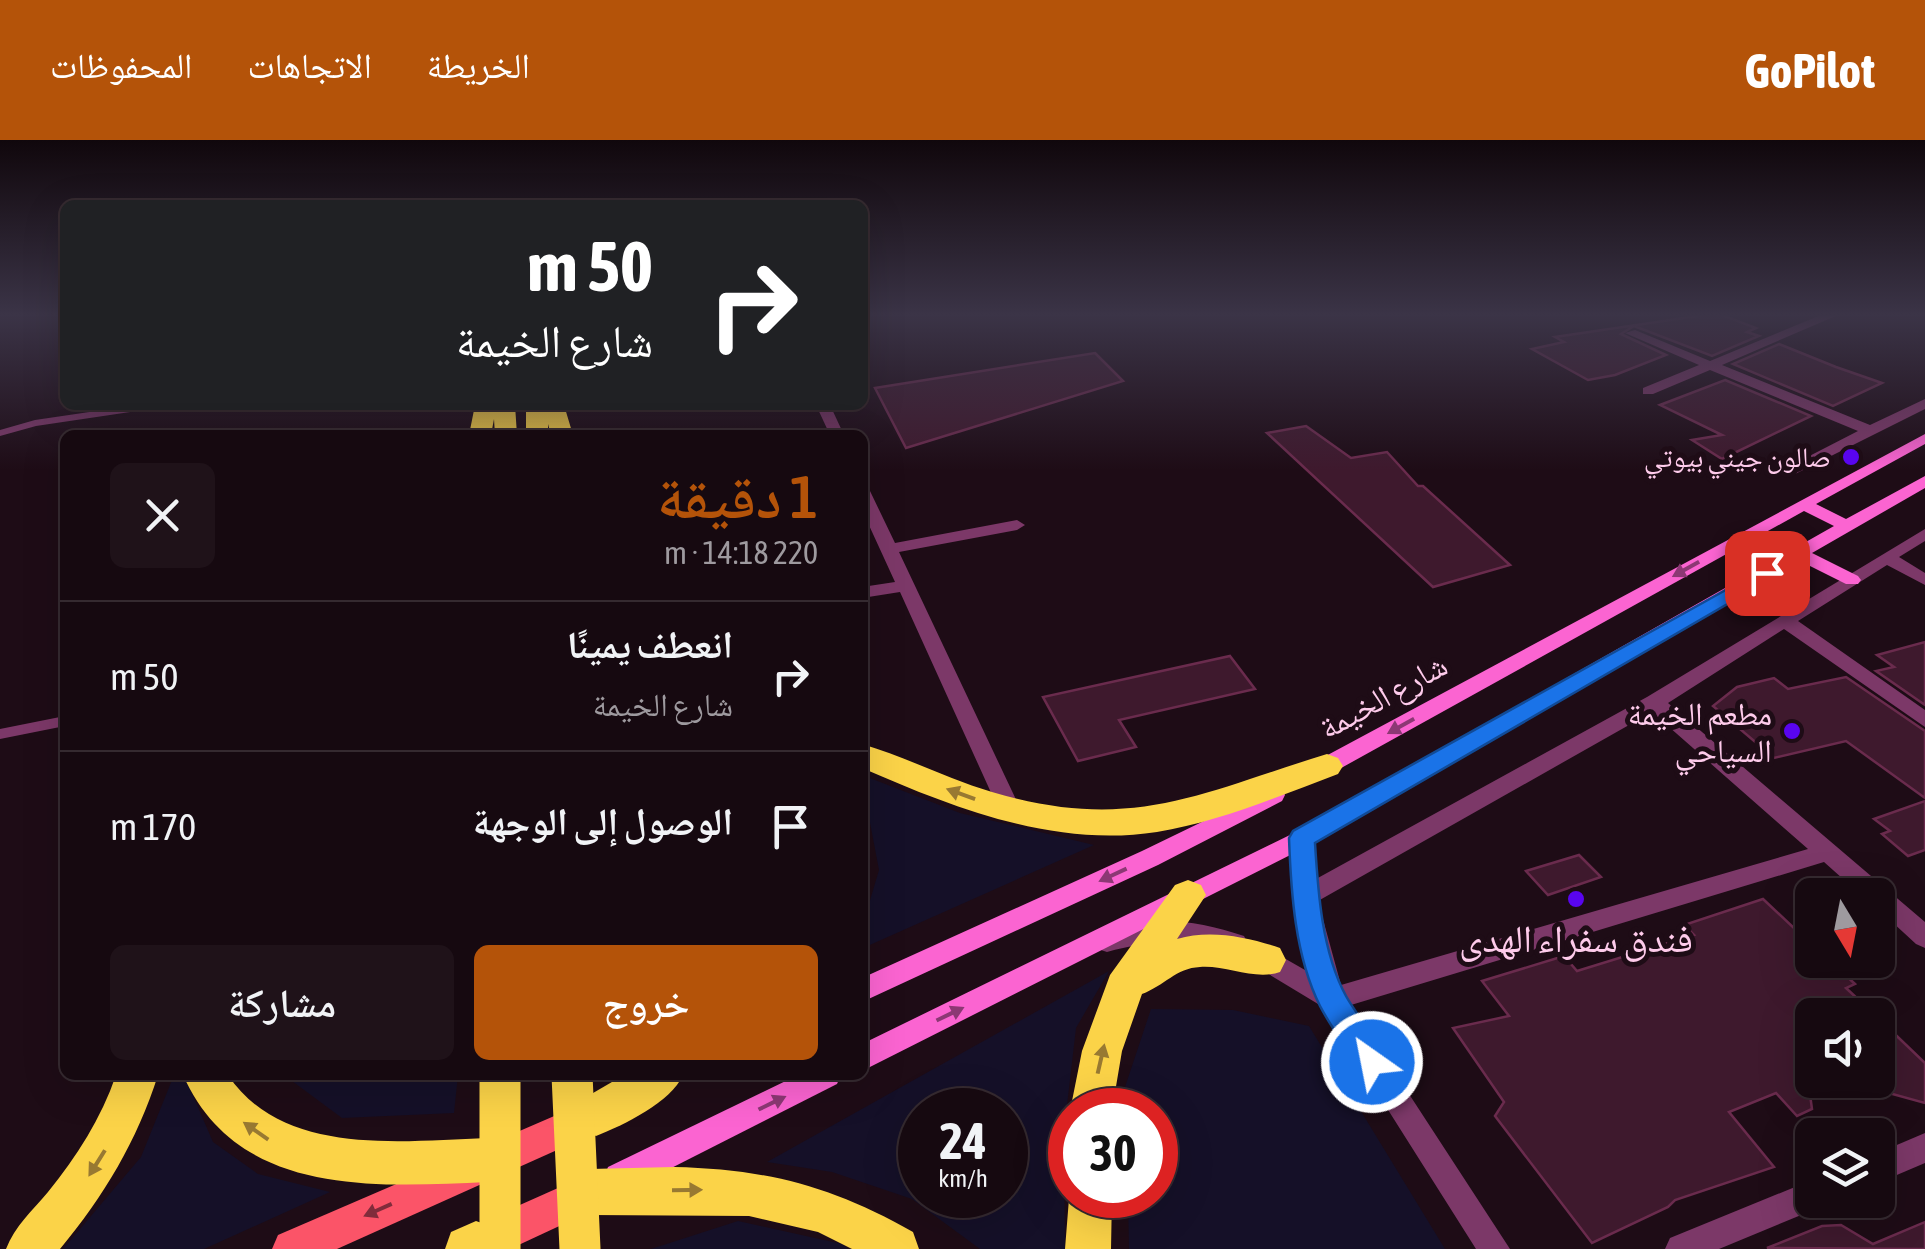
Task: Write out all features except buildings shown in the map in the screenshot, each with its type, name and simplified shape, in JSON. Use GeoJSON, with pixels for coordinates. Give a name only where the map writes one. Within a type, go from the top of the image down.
{"type":"FeatureCollection","features":[{"type":"Feature","properties":{"kind":"highway"},"geometry":{"type":"LineString","coordinates":[[868,758],[1009,808],[1080,821],[1134,822],[1212,805],[1327,766]]}},
{"type":"Feature","properties":{"kind":"highway"},"geometry":{"type":"LineString","coordinates":[[1096,1088],[1115,1008],[1129,975],[1188,894]]}},
{"type":"Feature","properties":{"kind":"highway"},"geometry":{"type":"LineString","coordinates":[[1115,1008],[1138,978],[1159,960],[1178,953],[1232,951],[1267,960]]}},
{"type":"Feature","properties":{"kind":"highway"},"geometry":{"type":"LineString","coordinates":[[29,1249],[69,1205],[101,1158],[135,1080]]}},
{"type":"Feature","properties":{"kind":"highway"},"geometry":{"type":"LineString","coordinates":[[207,1080],[222,1104],[243,1122],[262,1137],[292,1150],[386,1163],[487,1160]]}},
{"type":"Feature","properties":{"kind":"highway"},"geometry":{"type":"LineString","coordinates":[[478,1248],[499,1080]]}},
{"type":"Feature","properties":{"kind":"highway"},"geometry":{"type":"LineString","coordinates":[[572,1080],[580,1249]]}},
{"type":"Feature","properties":{"kind":"highway"},"geometry":{"type":"LineString","coordinates":[[596,1115],[654,1080]]}},
{"type":"Feature","properties":{"kind":"highway"},"geometry":{"type":"LineString","coordinates":[[590,1192],[733,1190],[790,1198],[829,1211],[896,1249]]}},
{"type":"Feature","properties":{"kind":"highway"},"geometry":{"type":"LineString","coordinates":[[1088,1218],[1088,1249]]}},
{"type":"Feature","properties":{"kind":"main road"},"geometry":{"type":"LineString","coordinates":[[292,1249],[596,1115]]}},
{"type":"Feature","properties":{"kind":"main road"},"geometry":{"type":"LineString","coordinates":[[478,1248],[590,1192]]}},
{"type":"Feature","properties":{"kind":"street"},"geometry":{"type":"LineString","coordinates":[[1648,391],[1703,367]]}},
{"type":"Feature","properties":{"kind":"street"},"geometry":{"type":"LineString","coordinates":[[1716,367],[1871,431]]}},
{"type":"Feature","properties":{"kind":"street"},"geometry":{"type":"LineString","coordinates":[[1792,470],[1925,403]]}},
{"type":"Feature","properties":{"kind":"street","name":"شارع الخيمة"},"geometry":{"type":"LineString","coordinates":[[868,988],[1150,858],[1327,766],[1925,438]]}},
{"type":"Feature","properties":{"kind":"street"},"geometry":{"type":"LineString","coordinates":[[1871,468],[1920,484]]}},
{"type":"Feature","properties":{"kind":"street"},"geometry":{"type":"LineString","coordinates":[[868,1055],[1302,838],[1920,484]]}},
{"type":"Feature","properties":{"kind":"street"},"geometry":{"type":"LineString","coordinates":[[868,503],[1009,808]]}},
{"type":"Feature","properties":{"kind":"street"},"geometry":{"type":"LineString","coordinates":[[1802,505],[1828,514],[1846,526]]}},
{"type":"Feature","properties":{"kind":"street"},"geometry":{"type":"LineString","coordinates":[[890,549],[1017,526]]}},
{"type":"Feature","properties":{"kind":"street"},"geometry":{"type":"LineString","coordinates":[[1305,898],[1654,702],[1925,534]]}},
{"type":"Feature","properties":{"kind":"street"},"geometry":{"type":"LineString","coordinates":[[1800,554],[1852,580]]}},
{"type":"Feature","properties":{"kind":"street"},"geometry":{"type":"LineString","coordinates":[[1888,558],[1925,580]]}},
{"type":"Feature","properties":{"kind":"street"},"geometry":{"type":"LineString","coordinates":[[868,592],[906,585]]}},
{"type":"Feature","properties":{"kind":"street"},"geometry":{"type":"LineString","coordinates":[[1785,621],[1925,720]]}},
{"type":"Feature","properties":{"kind":"street"},"geometry":{"type":"LineString","coordinates":[[1654,702],[1858,878]]}},
{"type":"Feature","properties":{"kind":"street"},"geometry":{"type":"LineString","coordinates":[[1302,838],[1305,898],[1332,999],[1494,1249]]}},
{"type":"Feature","properties":{"kind":"street"},"geometry":{"type":"LineString","coordinates":[[1091,945],[1161,930],[1205,932],[1267,960],[1332,999],[1828,852]]}},
{"type":"Feature","properties":{"kind":"street"},"geometry":{"type":"LineString","coordinates":[[1895,910],[1925,936]]}},
{"type":"Feature","properties":{"kind":"street"},"geometry":{"type":"LineString","coordinates":[[596,1115],[671,1080]]}},
{"type":"Feature","properties":{"kind":"street"},"geometry":{"type":"LineString","coordinates":[[590,1192],[818,1080]]}},
{"type":"Feature","properties":{"kind":"street"},"geometry":{"type":"LineString","coordinates":[[1895,1161],[1925,1148]]}},
{"type":"Feature","properties":{"kind":"street"},"geometry":{"type":"LineString","coordinates":[[1681,1249],[1795,1202]]}},
{"type":"Feature","properties":{"kind":"lane"},"geometry":{"type":"LineString","coordinates":[[0,433],[36,423],[123,410]]}},
{"type":"Feature","properties":{"kind":"lane"},"geometry":{"type":"LineString","coordinates":[[0,734],[60,721]]}},
{"type":"Feature","properties":{"kind":"shaded area"},"geometry":{"type":"Polygon","coordinates":[[[868,777],[960,813],[1094,845],[868,946],[868,907],[879,870],[868,812],[868,777]]]}},
{"type":"Feature","properties":{"kind":"shaded area"},"geometry":{"type":"Polygon","coordinates":[[[1109,971],[1076,1028],[1069,1088],[1048,1088],[1048,1218],[1065,1218],[1065,1249],[980,1249],[938,1218],[1028,1218],[1028,1088],[900,1088],[1109,971]]]}},
{"type":"Feature","properties":{"kind":"shaded area"},"geometry":{"type":"Polygon","coordinates":[[[1151,1009],[1233,1010],[1309,1026],[1445,1249],[1129,1249],[1128,1218],[1178,1218],[1178,1088],[1125,1087],[1151,1009]]]}},
{"type":"Feature","properties":{"kind":"shaded area"},"geometry":{"type":"Polygon","coordinates":[[[172,1080],[186,1080],[213,1142],[258,1174],[330,1192],[204,1249],[63,1249],[141,1157],[172,1080]]]}},
{"type":"Feature","properties":{"kind":"shaded area"},"geometry":{"type":"Polygon","coordinates":[[[291,1080],[457,1080],[454,1113],[342,1118],[291,1080]]]}},
{"type":"Feature","properties":{"kind":"shaded area"},"geometry":{"type":"Polygon","coordinates":[[[898,1089],[898,1194],[832,1172],[767,1162],[898,1089]]]}},
{"type":"Feature","properties":{"kind":"shaded area"},"geometry":{"type":"Polygon","coordinates":[[[738,1221],[842,1244],[848,1249],[651,1249],[738,1221]]]}},
{"type":"Feature","properties":{"kind":"place","name":"صالون جيني بيوتي"},"geometry":{"type":"Point","coordinates":[1851,457]}},
{"type":"Feature","properties":{"kind":"place","name":"مطعم الخيمة السياحي"},"geometry":{"type":"Point","coordinates":[1792,731]}},
{"type":"Feature","properties":{"kind":"place","name":"فندق سفراء الهدى"},"geometry":{"type":"Point","coordinates":[1576,899]}},
{"type":"Feature","properties":{"kind":"route"},"geometry":{"type":"LineString","coordinates":[[1372,1062],[1332,999],[1320,963],[1305,898],[1302,838],[1767,573]]}}]}
